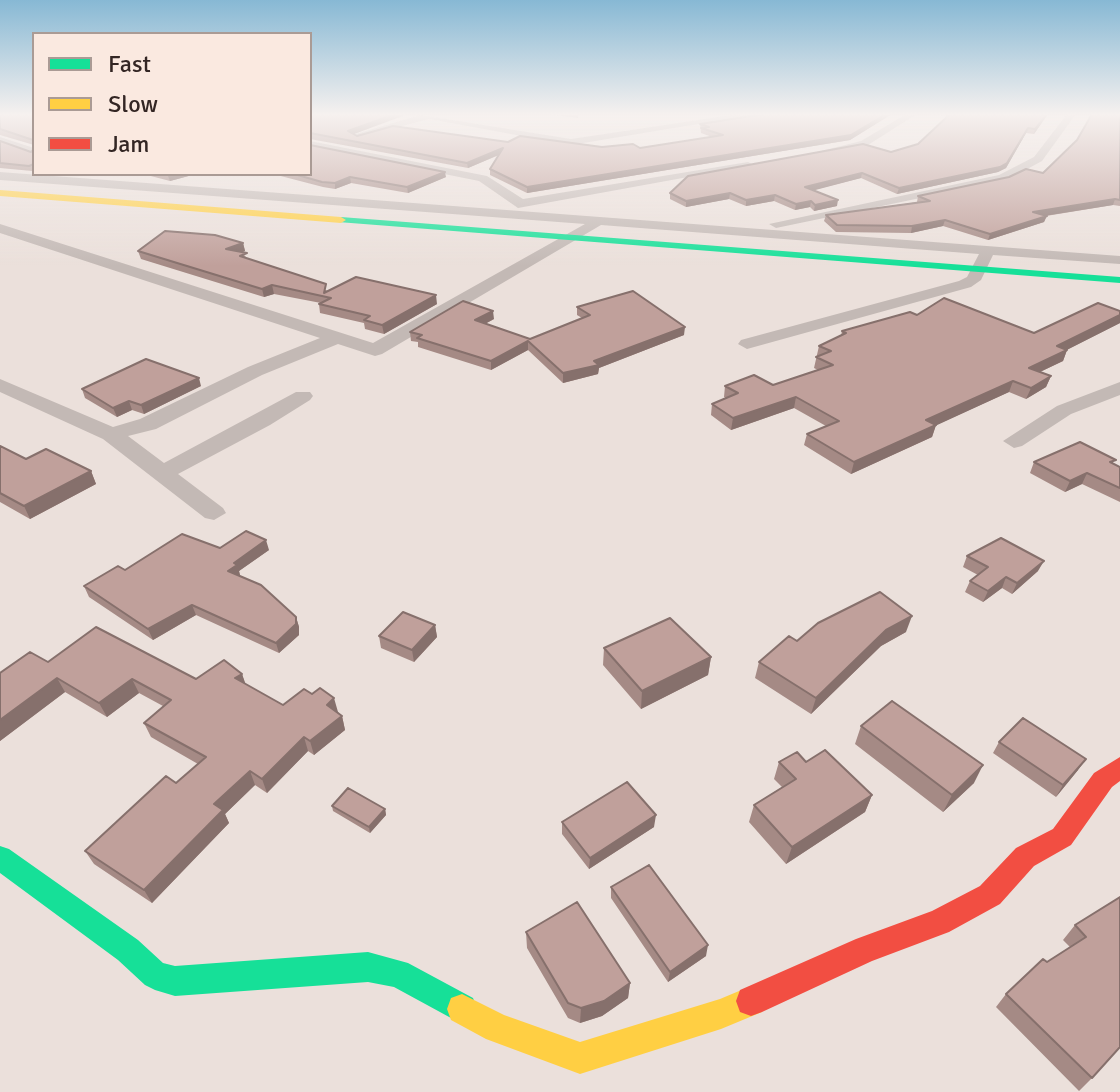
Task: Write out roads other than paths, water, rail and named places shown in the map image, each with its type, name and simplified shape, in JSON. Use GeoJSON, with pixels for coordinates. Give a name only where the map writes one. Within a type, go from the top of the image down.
{"type":"FeatureCollection","features":[{"type":"Feature","properties":{"kind":"street"},"geometry":{"type":"LineString","coordinates":[[417,165],[483,178],[520,203]]}},
{"type":"Feature","properties":{"kind":"street"},"geometry":{"type":"LineString","coordinates":[[480,231],[502,212],[520,203],[748,165]]}},
{"type":"Feature","properties":{"kind":"street"},"geometry":{"type":"LineString","coordinates":[[750,231],[1003,178],[1030,165]]}},
{"type":"Feature","properties":{"kind":"street"},"geometry":{"type":"LineString","coordinates":[[0,176],[1120,260]]}},
{"type":"Feature","properties":{"kind":"street"},"geometry":{"type":"LineString","coordinates":[[0,190],[42,176]]}},
{"type":"Feature","properties":{"kind":"street"},"geometry":{"type":"LineString","coordinates":[[0,190],[574,239],[1120,280]]}},
{"type":"Feature","properties":{"kind":"street"},"geometry":{"type":"LineString","coordinates":[[0,228],[375,350],[574,239],[602,220]]}},
{"type":"Feature","properties":{"kind":"street"},"geometry":{"type":"LineString","coordinates":[[1085,257],[1120,244]]}},
{"type":"Feature","properties":{"kind":"street"},"geometry":{"type":"LineString","coordinates":[[747,344],[965,284],[973,280],[975,269],[988,250]]}},
{"type":"Feature","properties":{"kind":"street"},"geometry":{"type":"LineString","coordinates":[[111,434],[148,424],[255,371],[334,339]]}},
{"type":"Feature","properties":{"kind":"street"},"geometry":{"type":"LineString","coordinates":[[0,385],[111,434],[214,513]]}},
{"type":"Feature","properties":{"kind":"street"},"geometry":{"type":"LineString","coordinates":[[1014,441],[1064,410],[1120,388]]}},
{"type":"Feature","properties":{"kind":"street"},"geometry":{"type":"LineString","coordinates":[[162,473],[263,421],[303,396]]}},
{"type":"Feature","properties":{"kind":"street"},"geometry":{"type":"LineString","coordinates":[[0,858],[128,950],[155,975],[175,981],[368,967],[398,973],[497,1028],[580,1058],[721,1014],[866,949],[939,922],[990,895],[1025,857],[1062,837],[1103,780],[1120,767]]}}]}
